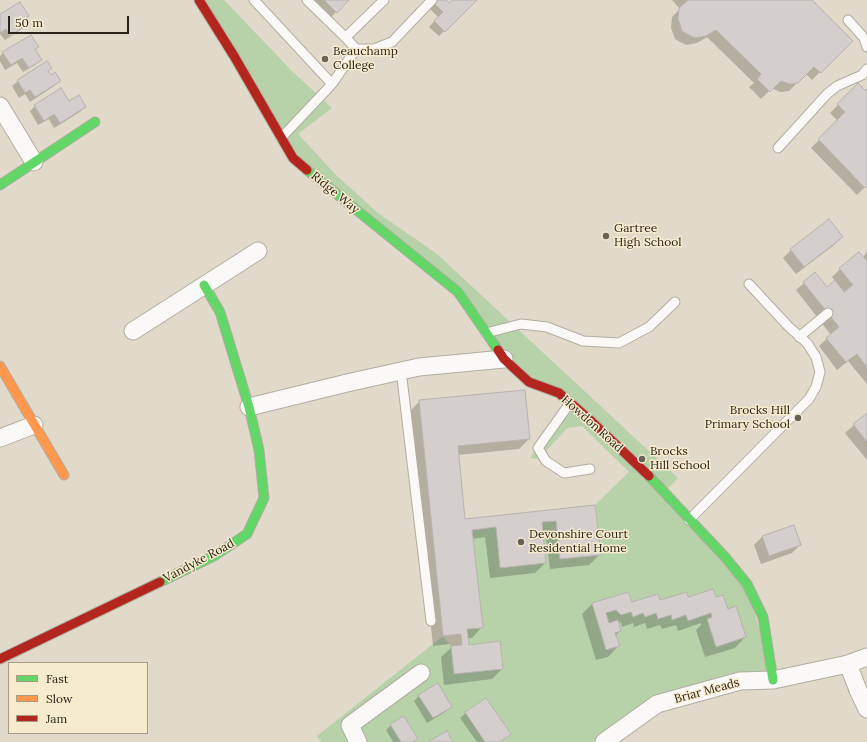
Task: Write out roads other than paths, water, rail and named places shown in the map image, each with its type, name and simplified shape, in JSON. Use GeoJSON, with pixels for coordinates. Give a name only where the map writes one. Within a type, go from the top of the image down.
{"type":"FeatureCollection","features":[{"type":"Feature","properties":{"kind":"street","name":"Ridge Way"},"geometry":{"type":"LineString","coordinates":[[199,0],[234,56],[293,158],[458,292],[504,359]]}},
{"type":"Feature","properties":{"kind":"street"},"geometry":{"type":"LineString","coordinates":[[0,106],[34,162]]}},
{"type":"Feature","properties":{"kind":"street"},"geometry":{"type":"LineString","coordinates":[[0,185],[95,122]]}},
{"type":"Feature","properties":{"kind":"street"},"geometry":{"type":"LineString","coordinates":[[133,331],[258,251]]}},
{"type":"Feature","properties":{"kind":"street","name":"Vandyke Road"},"geometry":{"type":"LineString","coordinates":[[0,659],[214,556],[247,534],[264,498],[259,450],[249,408],[220,312],[204,285]]}},
{"type":"Feature","properties":{"kind":"street"},"geometry":{"type":"LineString","coordinates":[[249,408],[420,366],[504,359]]}},
{"type":"Feature","properties":{"kind":"street","name":"Howdon Road"},"geometry":{"type":"LineString","coordinates":[[504,359],[529,382],[559,393],[643,471],[725,557],[747,584],[763,618],[773,680]]}},
{"type":"Feature","properties":{"kind":"street"},"geometry":{"type":"LineString","coordinates":[[0,366],[64,475]]}},
{"type":"Feature","properties":{"kind":"street"},"geometry":{"type":"LineString","coordinates":[[0,438],[34,425]]}},
{"type":"Feature","properties":{"kind":"street","name":"Briar Meads"},"geometry":{"type":"LineString","coordinates":[[604,742],[657,704],[740,681],[773,680],[848,664],[867,656]]}},
{"type":"Feature","properties":{"kind":"street"},"geometry":{"type":"LineString","coordinates":[[848,664],[867,709]]}},
{"type":"Feature","properties":{"kind":"street"},"geometry":{"type":"LineString","coordinates":[[358,742],[350,724],[421,674]]}},
{"type":"Feature","properties":{"kind":"lane"},"geometry":{"type":"LineString","coordinates":[[254,0],[332,84]]}},
{"type":"Feature","properties":{"kind":"lane"},"geometry":{"type":"LineString","coordinates":[[307,0],[346,37],[356,49]]}},
{"type":"Feature","properties":{"kind":"lane"},"geometry":{"type":"LineString","coordinates":[[346,37],[384,0]]}},
{"type":"Feature","properties":{"kind":"lane"},"geometry":{"type":"LineString","coordinates":[[356,49],[374,49],[392,42],[432,0]]}},
{"type":"Feature","properties":{"kind":"lane"},"geometry":{"type":"LineString","coordinates":[[848,20],[864,38],[867,47]]}},
{"type":"Feature","properties":{"kind":"lane"},"geometry":{"type":"LineString","coordinates":[[281,138],[332,84],[356,49]]}},
{"type":"Feature","properties":{"kind":"lane"},"geometry":{"type":"LineString","coordinates":[[778,148],[827,94],[837,86],[862,75],[867,69]]}},
{"type":"Feature","properties":{"kind":"lane"},"geometry":{"type":"LineString","coordinates":[[690,520],[809,399],[816,387],[820,372],[816,357],[806,343],[749,284]]}},
{"type":"Feature","properties":{"kind":"lane"},"geometry":{"type":"LineString","coordinates":[[486,333],[521,324],[547,327],[583,341],[619,343],[649,327],[675,302]]}},
{"type":"Feature","properties":{"kind":"lane"},"geometry":{"type":"LineString","coordinates":[[799,337],[828,313]]}},
{"type":"Feature","properties":{"kind":"lane"},"geometry":{"type":"LineString","coordinates":[[401,370],[431,621]]}},
{"type":"Feature","properties":{"kind":"lane"},"geometry":{"type":"LineString","coordinates":[[570,403],[538,448],[546,461],[564,473],[590,469]]}},
{"type":"Feature","properties":{"kind":"place","name":"Beauchamp College"},"geometry":{"type":"Point","coordinates":[325,59]}},
{"type":"Feature","properties":{"kind":"place","name":"Gartree High School"},"geometry":{"type":"Point","coordinates":[606,236]}},
{"type":"Feature","properties":{"kind":"place","name":"Brocks Hill Primary School"},"geometry":{"type":"Point","coordinates":[798,418]}},
{"type":"Feature","properties":{"kind":"place","name":"Brocks Hill School"},"geometry":{"type":"Point","coordinates":[642,459]}},
{"type":"Feature","properties":{"kind":"place","name":"Devonshire Court Residential Home"},"geometry":{"type":"Point","coordinates":[521,542]}}]}
